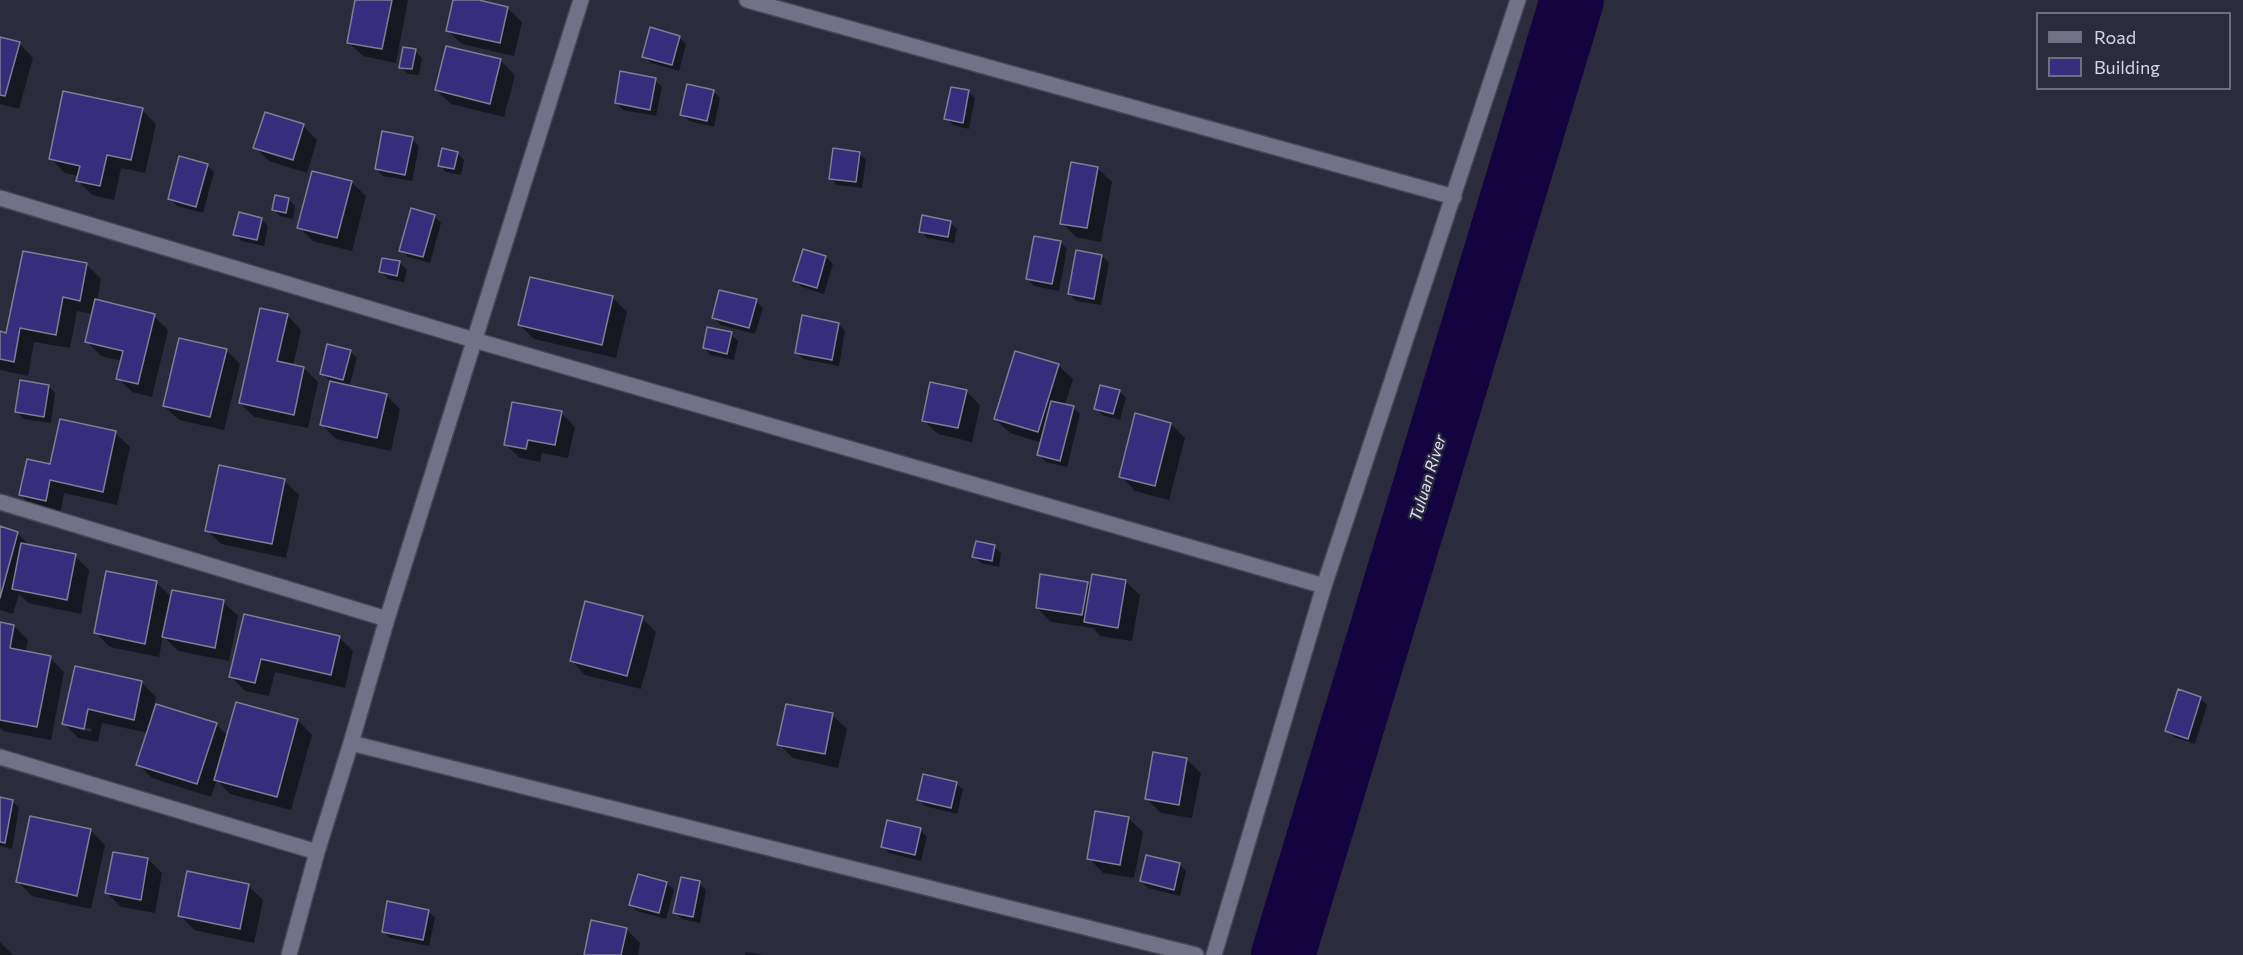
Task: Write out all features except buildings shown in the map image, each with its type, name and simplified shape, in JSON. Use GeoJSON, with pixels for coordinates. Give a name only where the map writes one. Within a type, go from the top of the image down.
{"type":"FeatureCollection","features":[{"type":"Feature","properties":{"kind":"street"},"geometry":{"type":"LineString","coordinates":[[289,955],[317,852],[387,619],[581,0]]}},
{"type":"Feature","properties":{"kind":"street"},"geometry":{"type":"LineString","coordinates":[[747,0],[1454,197]]}},
{"type":"Feature","properties":{"kind":"street"},"geometry":{"type":"LineString","coordinates":[[1214,955],[1324,586],[1518,0]]}},
{"type":"Feature","properties":{"kind":"street"},"geometry":{"type":"LineString","coordinates":[[0,198],[474,340],[1324,586]]}},
{"type":"Feature","properties":{"kind":"street"},"geometry":{"type":"LineString","coordinates":[[0,502],[387,619]]}},
{"type":"Feature","properties":{"kind":"street"},"geometry":{"type":"LineString","coordinates":[[351,743],[1196,955]]}},
{"type":"Feature","properties":{"kind":"street"},"geometry":{"type":"LineString","coordinates":[[0,758],[317,852]]}},
{"type":"Feature","properties":{"kind":"waterway","name":"Tuluan River"},"geometry":{"type":"LineString","coordinates":[[1283,955],[1572,0]]}}]}
